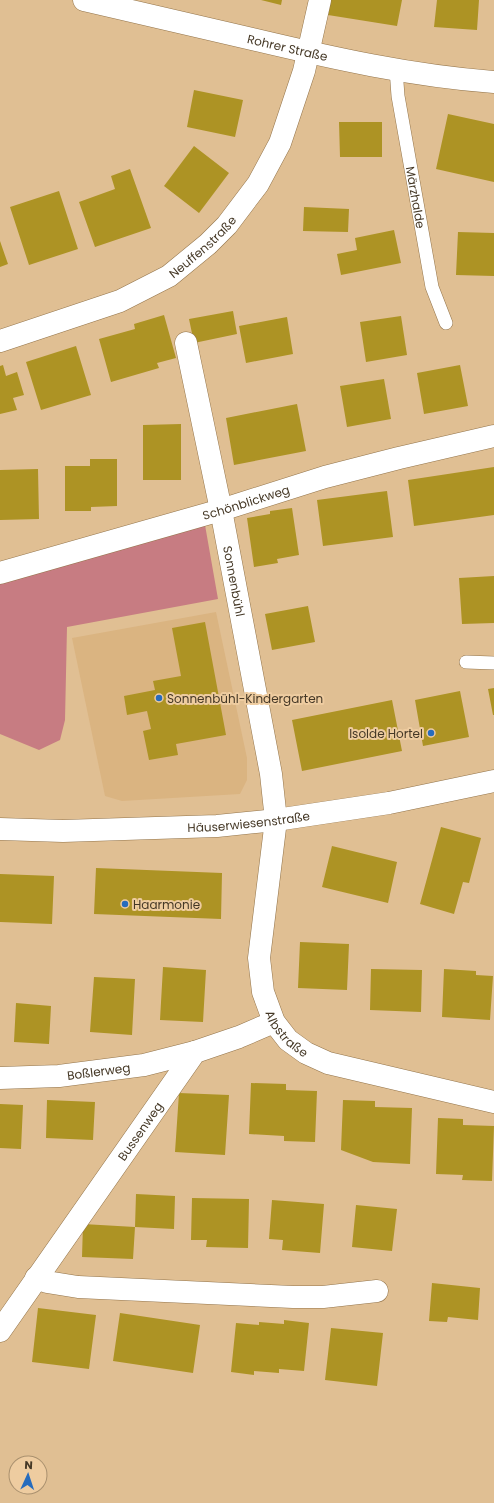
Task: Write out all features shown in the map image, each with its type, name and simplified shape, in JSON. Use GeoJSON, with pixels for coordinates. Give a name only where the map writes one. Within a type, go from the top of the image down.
{"type":"FeatureCollection","features":[{"type":"Feature","properties":{"kind":"street","name":"Rohrer Straße"},"geometry":{"type":"LineString","coordinates":[[84,0],[308,53],[396,70],[472,81],[494,82]]}},
{"type":"Feature","properties":{"kind":"street","name":"Neuffenstraße"},"geometry":{"type":"LineString","coordinates":[[0,341],[120,302],[169,276],[208,244],[227,225],[258,184],[280,143],[304,71],[320,0]]}},
{"type":"Feature","properties":{"kind":"street","name":"Sonnenbühl"},"geometry":{"type":"LineString","coordinates":[[186,344],[221,510],[271,774],[276,820]]}},
{"type":"Feature","properties":{"kind":"street","name":"Schönblickweg"},"geometry":{"type":"LineString","coordinates":[[0,573],[221,510],[325,477],[494,436]]}},
{"type":"Feature","properties":{"kind":"street","name":"Häuserwiesenstraße"},"geometry":{"type":"LineString","coordinates":[[0,829],[63,831],[217,826],[276,820],[389,803],[494,781]]}},
{"type":"Feature","properties":{"kind":"street","name":"Albstraße"},"geometry":{"type":"LineString","coordinates":[[276,820],[259,958],[263,992],[274,1022],[288,1040],[306,1053],[328,1063],[494,1102]]}},
{"type":"Feature","properties":{"kind":"street"},"geometry":{"type":"LineString","coordinates":[[195,1052],[274,1022]]}},
{"type":"Feature","properties":{"kind":"street","name":"Boßlerweg"},"geometry":{"type":"LineString","coordinates":[[0,1078],[59,1076],[144,1065],[195,1052]]}},
{"type":"Feature","properties":{"kind":"street","name":"Bussenweg"},"geometry":{"type":"LineString","coordinates":[[0,1331],[195,1052]]}},
{"type":"Feature","properties":{"kind":"street"},"geometry":{"type":"LineString","coordinates":[[36,1278],[46,1282],[78,1287],[293,1297],[323,1297],[377,1291]]}},
{"type":"Feature","properties":{"kind":"lane","name":"Märzhalde"},"geometry":{"type":"LineString","coordinates":[[396,70],[398,96],[432,287],[446,323]]}},
{"type":"Feature","properties":{"kind":"lane"},"geometry":{"type":"LineString","coordinates":[[466,662],[494,663]]}},
{"type":"Feature","properties":{"kind":"shaded area"},"geometry":{"type":"Polygon","coordinates":[[[205,525],[218,599],[67,627],[65,720],[60,740],[39,750],[0,734],[0,579],[205,525]]]}},
{"type":"Feature","properties":{"kind":"shaded area","name":"Sonnenbühl-Kindergarten"},"geometry":{"type":"Polygon","coordinates":[[[216,612],[247,758],[247,780],[240,794],[122,801],[105,796],[72,638],[216,612]]]}},
{"type":"Feature","properties":{"kind":"building"},"geometry":{"type":"Polygon","coordinates":[[[261,0],[282,0],[281,5],[261,0]]]}},
{"type":"Feature","properties":{"kind":"building"},"geometry":{"type":"Polygon","coordinates":[[[331,0],[402,0],[397,26],[328,15],[331,0]]]}},
{"type":"Feature","properties":{"kind":"building"},"geometry":{"type":"Polygon","coordinates":[[[437,0],[479,0],[477,30],[434,27],[437,0]]]}},
{"type":"Feature","properties":{"kind":"building"},"geometry":{"type":"Polygon","coordinates":[[[194,90],[243,100],[235,137],[187,127],[194,90]]]}},
{"type":"Feature","properties":{"kind":"building"},"geometry":{"type":"Polygon","coordinates":[[[448,114],[494,124],[494,182],[436,169],[448,114]]]}},
{"type":"Feature","properties":{"kind":"building"},"geometry":{"type":"Polygon","coordinates":[[[339,122],[382,122],[382,157],[340,157],[339,122]]]}},
{"type":"Feature","properties":{"kind":"building"},"geometry":{"type":"Polygon","coordinates":[[[194,146],[229,173],[199,213],[164,186],[194,146]]]}},
{"type":"Feature","properties":{"kind":"building"},"geometry":{"type":"Polygon","coordinates":[[[130,169],[151,228],[95,247],[79,202],[115,189],[111,176],[130,169]]]}},
{"type":"Feature","properties":{"kind":"building"},"geometry":{"type":"Polygon","coordinates":[[[59,191],[78,249],[29,265],[10,207],[59,191]]]}},
{"type":"Feature","properties":{"kind":"building"},"geometry":{"type":"Polygon","coordinates":[[[304,207],[349,209],[348,232],[303,231],[304,207]]]}},
{"type":"Feature","properties":{"kind":"building"},"geometry":{"type":"Polygon","coordinates":[[[394,230],[401,263],[341,275],[337,254],[357,250],[355,238],[394,230]]]}},
{"type":"Feature","properties":{"kind":"building"},"geometry":{"type":"Polygon","coordinates":[[[458,232],[494,233],[494,276],[456,275],[458,232]]]}},
{"type":"Feature","properties":{"kind":"building"},"geometry":{"type":"Polygon","coordinates":[[[0,241],[8,264],[0,267],[0,241]]]}},
{"type":"Feature","properties":{"kind":"building"},"geometry":{"type":"Polygon","coordinates":[[[233,311],[237,334],[194,343],[189,319],[233,311]]]}},
{"type":"Feature","properties":{"kind":"building"},"geometry":{"type":"Polygon","coordinates":[[[164,315],[176,358],[157,363],[159,368],[111,382],[99,339],[135,329],[134,324],[164,315]]]}},
{"type":"Feature","properties":{"kind":"building"},"geometry":{"type":"Polygon","coordinates":[[[401,316],[407,355],[366,362],[360,322],[401,316]]]}},
{"type":"Feature","properties":{"kind":"building"},"geometry":{"type":"Polygon","coordinates":[[[287,317],[293,354],[246,363],[239,326],[287,317]]]}},
{"type":"Feature","properties":{"kind":"building"},"geometry":{"type":"Polygon","coordinates":[[[76,346],[91,395],[41,410],[26,362],[76,346]]]}},
{"type":"Feature","properties":{"kind":"building"},"geometry":{"type":"Polygon","coordinates":[[[3,365],[6,376],[17,372],[24,395],[13,398],[17,410],[0,414],[0,366],[3,365]]]}},
{"type":"Feature","properties":{"kind":"building"},"geometry":{"type":"Polygon","coordinates":[[[460,365],[468,406],[424,414],[417,373],[460,365]]]}},
{"type":"Feature","properties":{"kind":"building"},"geometry":{"type":"Polygon","coordinates":[[[384,379],[391,419],[347,427],[340,386],[384,379]]]}},
{"type":"Feature","properties":{"kind":"building"},"geometry":{"type":"Polygon","coordinates":[[[297,404],[306,451],[234,465],[226,418],[297,404]]]}},
{"type":"Feature","properties":{"kind":"building"},"geometry":{"type":"Polygon","coordinates":[[[181,424],[181,480],[143,480],[143,425],[181,424]]]}},
{"type":"Feature","properties":{"kind":"building"},"geometry":{"type":"Polygon","coordinates":[[[90,459],[117,459],[117,506],[91,507],[91,511],[65,511],[65,466],[90,466],[90,459]]]}},
{"type":"Feature","properties":{"kind":"building"},"geometry":{"type":"Polygon","coordinates":[[[494,467],[494,515],[414,526],[408,480],[494,467]]]}},
{"type":"Feature","properties":{"kind":"building"},"geometry":{"type":"Polygon","coordinates":[[[38,469],[39,519],[0,520],[0,470],[38,469]]]}},
{"type":"Feature","properties":{"kind":"building"},"geometry":{"type":"Polygon","coordinates":[[[387,491],[393,537],[323,546],[317,500],[387,491]]]}},
{"type":"Feature","properties":{"kind":"building"},"geometry":{"type":"Polygon","coordinates":[[[292,508],[299,555],[277,559],[278,563],[254,567],[247,518],[270,514],[270,511],[292,508]]]}},
{"type":"Feature","properties":{"kind":"building"},"geometry":{"type":"Polygon","coordinates":[[[494,576],[494,623],[462,624],[459,578],[494,576]]]}},
{"type":"Feature","properties":{"kind":"building"},"geometry":{"type":"Polygon","coordinates":[[[308,606],[315,642],[272,650],[265,614],[308,606]]]}},
{"type":"Feature","properties":{"kind":"building"},"geometry":{"type":"Polygon","coordinates":[[[205,622],[226,735],[176,744],[178,755],[149,760],[143,731],[151,729],[147,711],[127,715],[124,696],[155,690],[153,681],[181,676],[172,628],[205,622]]]}},
{"type":"Feature","properties":{"kind":"building"},"geometry":{"type":"Polygon","coordinates":[[[494,688],[494,715],[493,715],[488,689],[494,688]]]}},
{"type":"Feature","properties":{"kind":"building"},"geometry":{"type":"Polygon","coordinates":[[[460,691],[469,737],[423,746],[415,700],[460,691]]]}},
{"type":"Feature","properties":{"kind":"building"},"geometry":{"type":"Polygon","coordinates":[[[392,700],[402,751],[302,771],[292,720],[392,700]]]}},
{"type":"Feature","properties":{"kind":"building"},"geometry":{"type":"Polygon","coordinates":[[[441,827],[481,838],[469,883],[463,882],[454,914],[420,904],[441,827]]]}},
{"type":"Feature","properties":{"kind":"building"},"geometry":{"type":"Polygon","coordinates":[[[332,846],[397,862],[388,903],[322,887],[332,846]]]}},
{"type":"Feature","properties":{"kind":"building"},"geometry":{"type":"Polygon","coordinates":[[[96,868],[222,873],[221,919],[94,914],[96,868]]]}},
{"type":"Feature","properties":{"kind":"building"},"geometry":{"type":"Polygon","coordinates":[[[0,874],[54,876],[52,924],[0,922],[0,874]]]}},
{"type":"Feature","properties":{"kind":"building"},"geometry":{"type":"Polygon","coordinates":[[[300,942],[349,944],[347,990],[298,988],[300,942]]]}},
{"type":"Feature","properties":{"kind":"building"},"geometry":{"type":"Polygon","coordinates":[[[163,967],[206,970],[203,1022],[160,1020],[163,967]]]}},
{"type":"Feature","properties":{"kind":"building"},"geometry":{"type":"Polygon","coordinates":[[[371,969],[422,970],[421,1012],[370,1010],[371,969]]]}},
{"type":"Feature","properties":{"kind":"building"},"geometry":{"type":"Polygon","coordinates":[[[444,969],[476,971],[476,975],[493,976],[490,1020],[442,1017],[444,969]]]}},
{"type":"Feature","properties":{"kind":"building"},"geometry":{"type":"Polygon","coordinates":[[[94,977],[135,979],[132,1035],[90,1032],[94,977]]]}},
{"type":"Feature","properties":{"kind":"building"},"geometry":{"type":"Polygon","coordinates":[[[16,1003],[51,1006],[49,1044],[14,1042],[16,1003]]]}},
{"type":"Feature","properties":{"kind":"building"},"geometry":{"type":"Polygon","coordinates":[[[251,1083],[286,1084],[286,1090],[317,1091],[315,1142],[284,1141],[284,1136],[249,1134],[251,1083]]]}},
{"type":"Feature","properties":{"kind":"building"},"geometry":{"type":"Polygon","coordinates":[[[179,1093],[229,1095],[225,1155],[175,1152],[179,1093]]]}},
{"type":"Feature","properties":{"kind":"building"},"geometry":{"type":"Polygon","coordinates":[[[47,1100],[95,1102],[93,1140],[46,1138],[47,1100]]]}},
{"type":"Feature","properties":{"kind":"building"},"geometry":{"type":"Polygon","coordinates":[[[343,1100],[375,1101],[375,1107],[412,1108],[410,1164],[373,1162],[341,1150],[343,1100]]]}},
{"type":"Feature","properties":{"kind":"building"},"geometry":{"type":"Polygon","coordinates":[[[0,1104],[23,1105],[21,1149],[0,1148],[0,1104]]]}},
{"type":"Feature","properties":{"kind":"building"},"geometry":{"type":"Polygon","coordinates":[[[438,1118],[463,1119],[463,1125],[494,1126],[492,1181],[462,1180],[463,1175],[436,1174],[438,1118]]]}},
{"type":"Feature","properties":{"kind":"building"},"geometry":{"type":"Polygon","coordinates":[[[136,1194],[175,1196],[174,1229],[135,1227],[136,1194]]]}},
{"type":"Feature","properties":{"kind":"building"},"geometry":{"type":"Polygon","coordinates":[[[192,1198],[249,1199],[248,1248],[206,1247],[207,1240],[191,1240],[192,1198]]]}},
{"type":"Feature","properties":{"kind":"building"},"geometry":{"type":"Polygon","coordinates":[[[272,1200],[324,1204],[320,1253],[282,1250],[283,1240],[269,1239],[272,1200]]]}},
{"type":"Feature","properties":{"kind":"building"},"geometry":{"type":"Polygon","coordinates":[[[356,1205],[397,1209],[392,1251],[352,1247],[356,1205]]]}},
{"type":"Feature","properties":{"kind":"building"},"geometry":{"type":"Polygon","coordinates":[[[83,1224],[135,1227],[133,1259],[82,1257],[83,1224]]]}},
{"type":"Feature","properties":{"kind":"building"},"geometry":{"type":"Polygon","coordinates":[[[432,1283],[480,1288],[478,1320],[448,1317],[447,1322],[429,1321],[432,1283]]]}},
{"type":"Feature","properties":{"kind":"building"},"geometry":{"type":"Polygon","coordinates":[[[38,1308],[96,1315],[89,1369],[32,1362],[38,1308]]]}},
{"type":"Feature","properties":{"kind":"building"},"geometry":{"type":"Polygon","coordinates":[[[120,1313],[200,1325],[193,1373],[113,1361],[120,1313]]]}},
{"type":"Feature","properties":{"kind":"building"},"geometry":{"type":"Polygon","coordinates":[[[284,1320],[309,1323],[304,1371],[279,1369],[279,1373],[254,1371],[254,1375],[231,1372],[236,1323],[259,1325],[259,1322],[284,1324],[284,1320]]]}},
{"type":"Feature","properties":{"kind":"building"},"geometry":{"type":"Polygon","coordinates":[[[331,1328],[383,1333],[377,1386],[325,1380],[331,1328]]]}},
{"type":"Feature","properties":{"kind":"place","name":"Sonnenbühl-Kindergarten"},"geometry":{"type":"Point","coordinates":[159,698]}},
{"type":"Feature","properties":{"kind":"place","name":"Isolde Hortel"},"geometry":{"type":"Point","coordinates":[431,733]}},
{"type":"Feature","properties":{"kind":"place","name":"Haarmonie"},"geometry":{"type":"Point","coordinates":[125,904]}}]}
